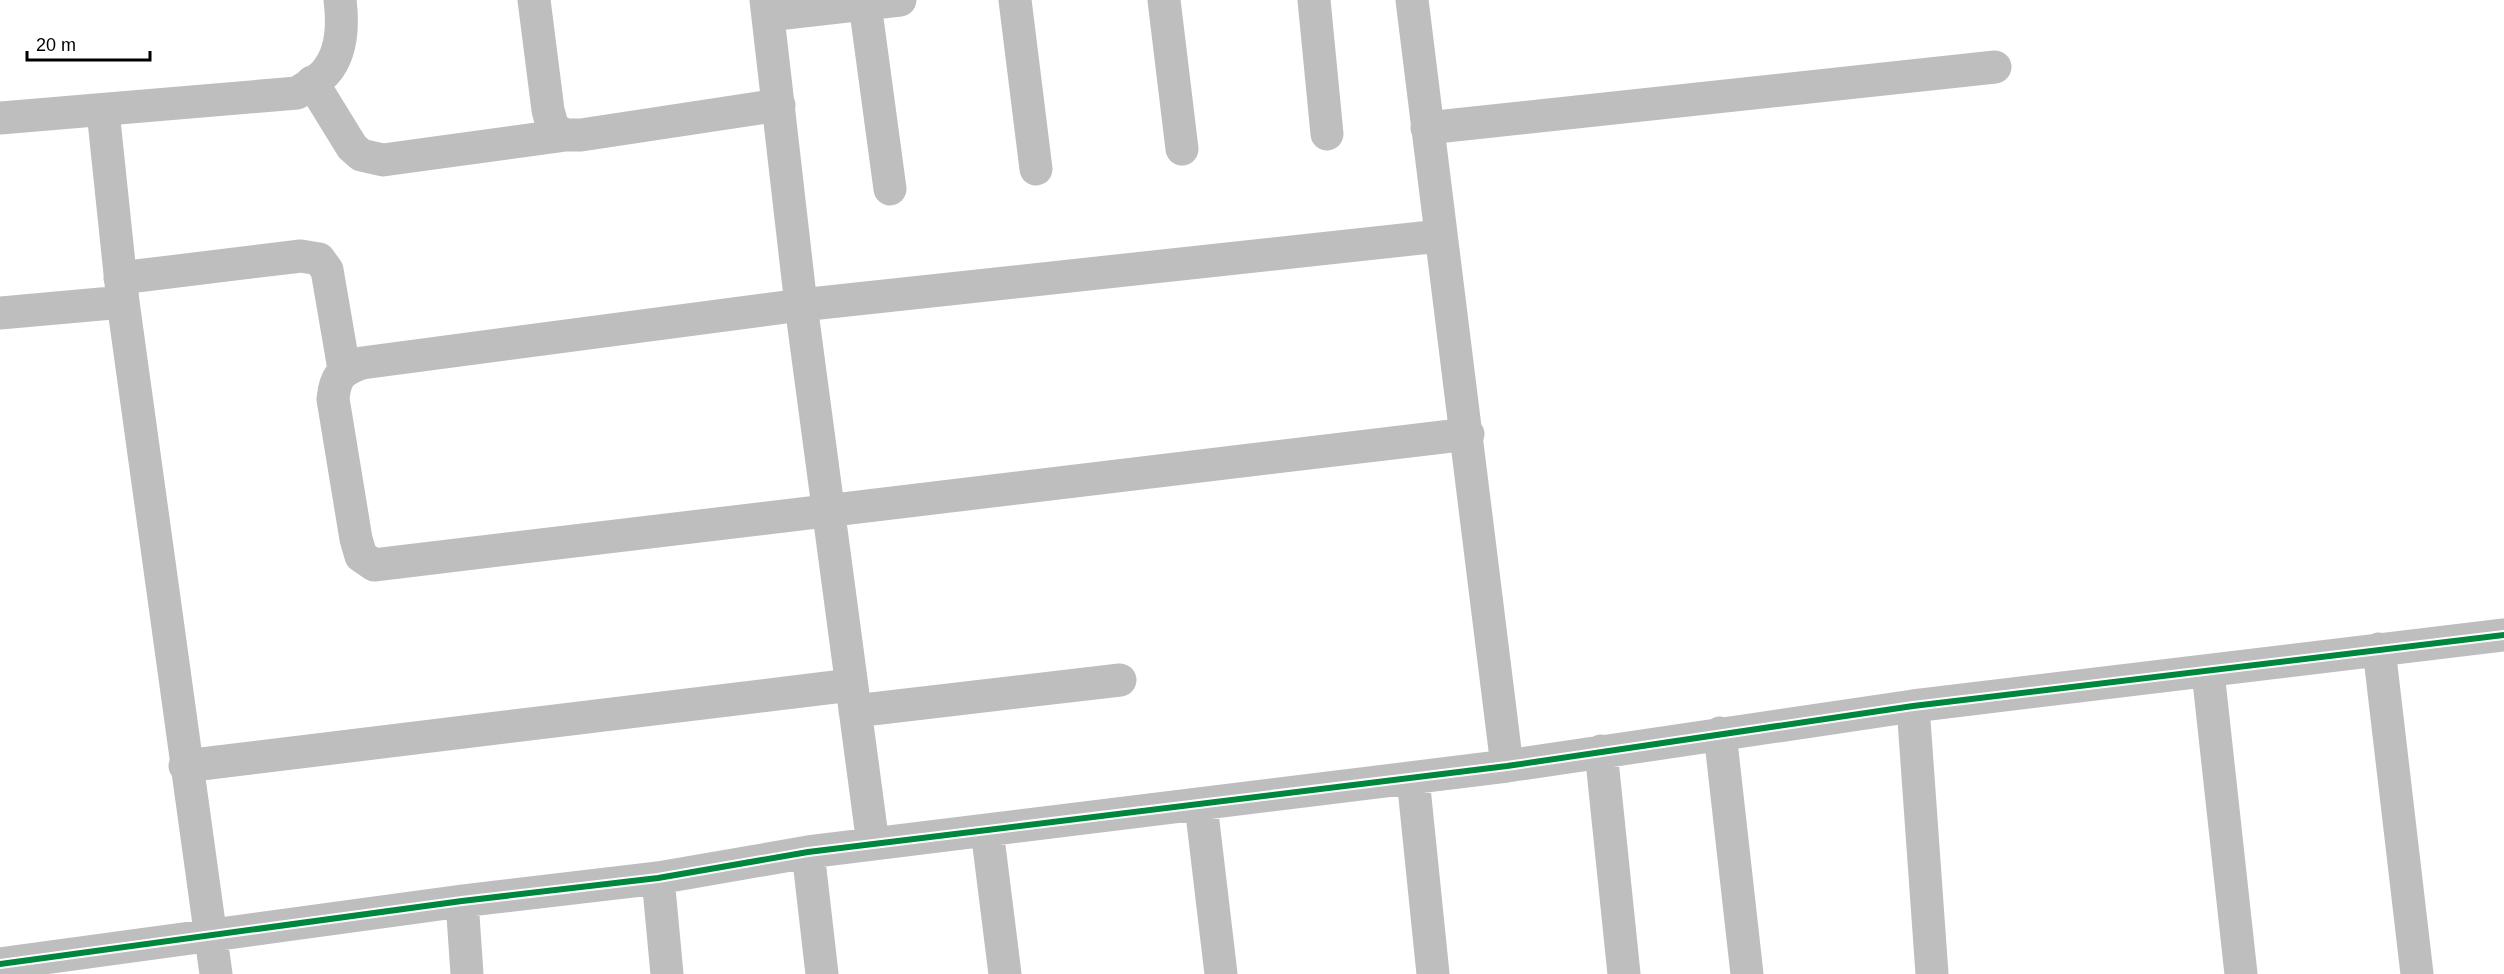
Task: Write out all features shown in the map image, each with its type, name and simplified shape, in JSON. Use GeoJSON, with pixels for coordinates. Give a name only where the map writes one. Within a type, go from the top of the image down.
{"type":"FeatureCollection","features":[{"type":"Feature","properties":{"kind":"street"},"geometry":{"type":"LineString","coordinates":[[0,118],[297,93],[325,74],[337,51],[342,21],[340,0]]}},
{"type":"Feature","properties":{"kind":"street"},"geometry":{"type":"LineString","coordinates":[[534,0],[548,110],[553,129],[566,135]]}},
{"type":"Feature","properties":{"kind":"street"},"geometry":{"type":"LineString","coordinates":[[873,844],[801,305],[767,8],[865,4],[900,0]]}},
{"type":"Feature","properties":{"kind":"street"},"geometry":{"type":"LineString","coordinates":[[1015,0],[1036,169]]}},
{"type":"Feature","properties":{"kind":"street"},"geometry":{"type":"LineString","coordinates":[[1164,0],[1182,149]]}},
{"type":"Feature","properties":{"kind":"street"},"geometry":{"type":"LineString","coordinates":[[1314,0],[1327,134]]}},
{"type":"Feature","properties":{"kind":"street"},"geometry":{"type":"LineString","coordinates":[[1413,0],[1440,236],[1468,434],[1507,766]]}},
{"type":"Feature","properties":{"kind":"street"},"geometry":{"type":"LineString","coordinates":[[865,4],[890,189]]}},
{"type":"Feature","properties":{"kind":"street"},"geometry":{"type":"LineString","coordinates":[[1427,128],[1995,67]]}},
{"type":"Feature","properties":{"kind":"street"},"geometry":{"type":"LineString","coordinates":[[312,82],[352,147],[361,155],[383,160],[779,105]]}},
{"type":"Feature","properties":{"kind":"street"},"geometry":{"type":"LineString","coordinates":[[103,111],[121,290],[185,766],[216,974]]}},
{"type":"Feature","properties":{"kind":"street"},"geometry":{"type":"LineString","coordinates":[[1440,236],[801,305],[362,363],[344,369],[334,382],[335,411],[356,539],[361,556],[374,564],[828,508],[1468,434]]}},
{"type":"Feature","properties":{"kind":"street"},"geometry":{"type":"LineString","coordinates":[[0,313],[301,256],[318,260],[327,270],[344,369]]}},
{"type":"Feature","properties":{"kind":"street"},"geometry":{"type":"LineString","coordinates":[[0,964],[46,966],[212,936],[462,901],[658,878],[808,852],[1507,766],[1913,706],[2208,672],[2504,634]]}},
{"type":"Feature","properties":{"kind":"street"},"geometry":{"type":"LineString","coordinates":[[2379,649],[2417,974]]}},
{"type":"Feature","properties":{"kind":"street"},"geometry":{"type":"LineString","coordinates":[[2208,672],[2241,974]]}},
{"type":"Feature","properties":{"kind":"street"},"geometry":{"type":"LineString","coordinates":[[185,766],[853,698],[1120,680]]}},
{"type":"Feature","properties":{"kind":"street"},"geometry":{"type":"LineString","coordinates":[[1913,706],[1932,974]]}},
{"type":"Feature","properties":{"kind":"street"},"geometry":{"type":"LineString","coordinates":[[1720,733],[1747,974]]}},
{"type":"Feature","properties":{"kind":"street"},"geometry":{"type":"LineString","coordinates":[[1602,751],[1624,974]]}},
{"type":"Feature","properties":{"kind":"street"},"geometry":{"type":"LineString","coordinates":[[1413,778],[1433,974]]}},
{"type":"Feature","properties":{"kind":"street"},"geometry":{"type":"LineString","coordinates":[[1201,805],[1221,974]]}},
{"type":"Feature","properties":{"kind":"street"},"geometry":{"type":"LineString","coordinates":[[987,830],[1005,974]]}},
{"type":"Feature","properties":{"kind":"street"},"geometry":{"type":"LineString","coordinates":[[808,852],[822,974]]}},
{"type":"Feature","properties":{"kind":"street"},"geometry":{"type":"LineString","coordinates":[[658,878],[667,974]]}},
{"type":"Feature","properties":{"kind":"street"},"geometry":{"type":"LineString","coordinates":[[462,901],[467,974]]}},
{"type":"Feature","properties":{"kind":"cycle path"},"geometry":{"type":"LineString","coordinates":[[0,964],[462,901],[658,878],[808,852],[1507,766],[1913,706],[2504,635]]}}]}
